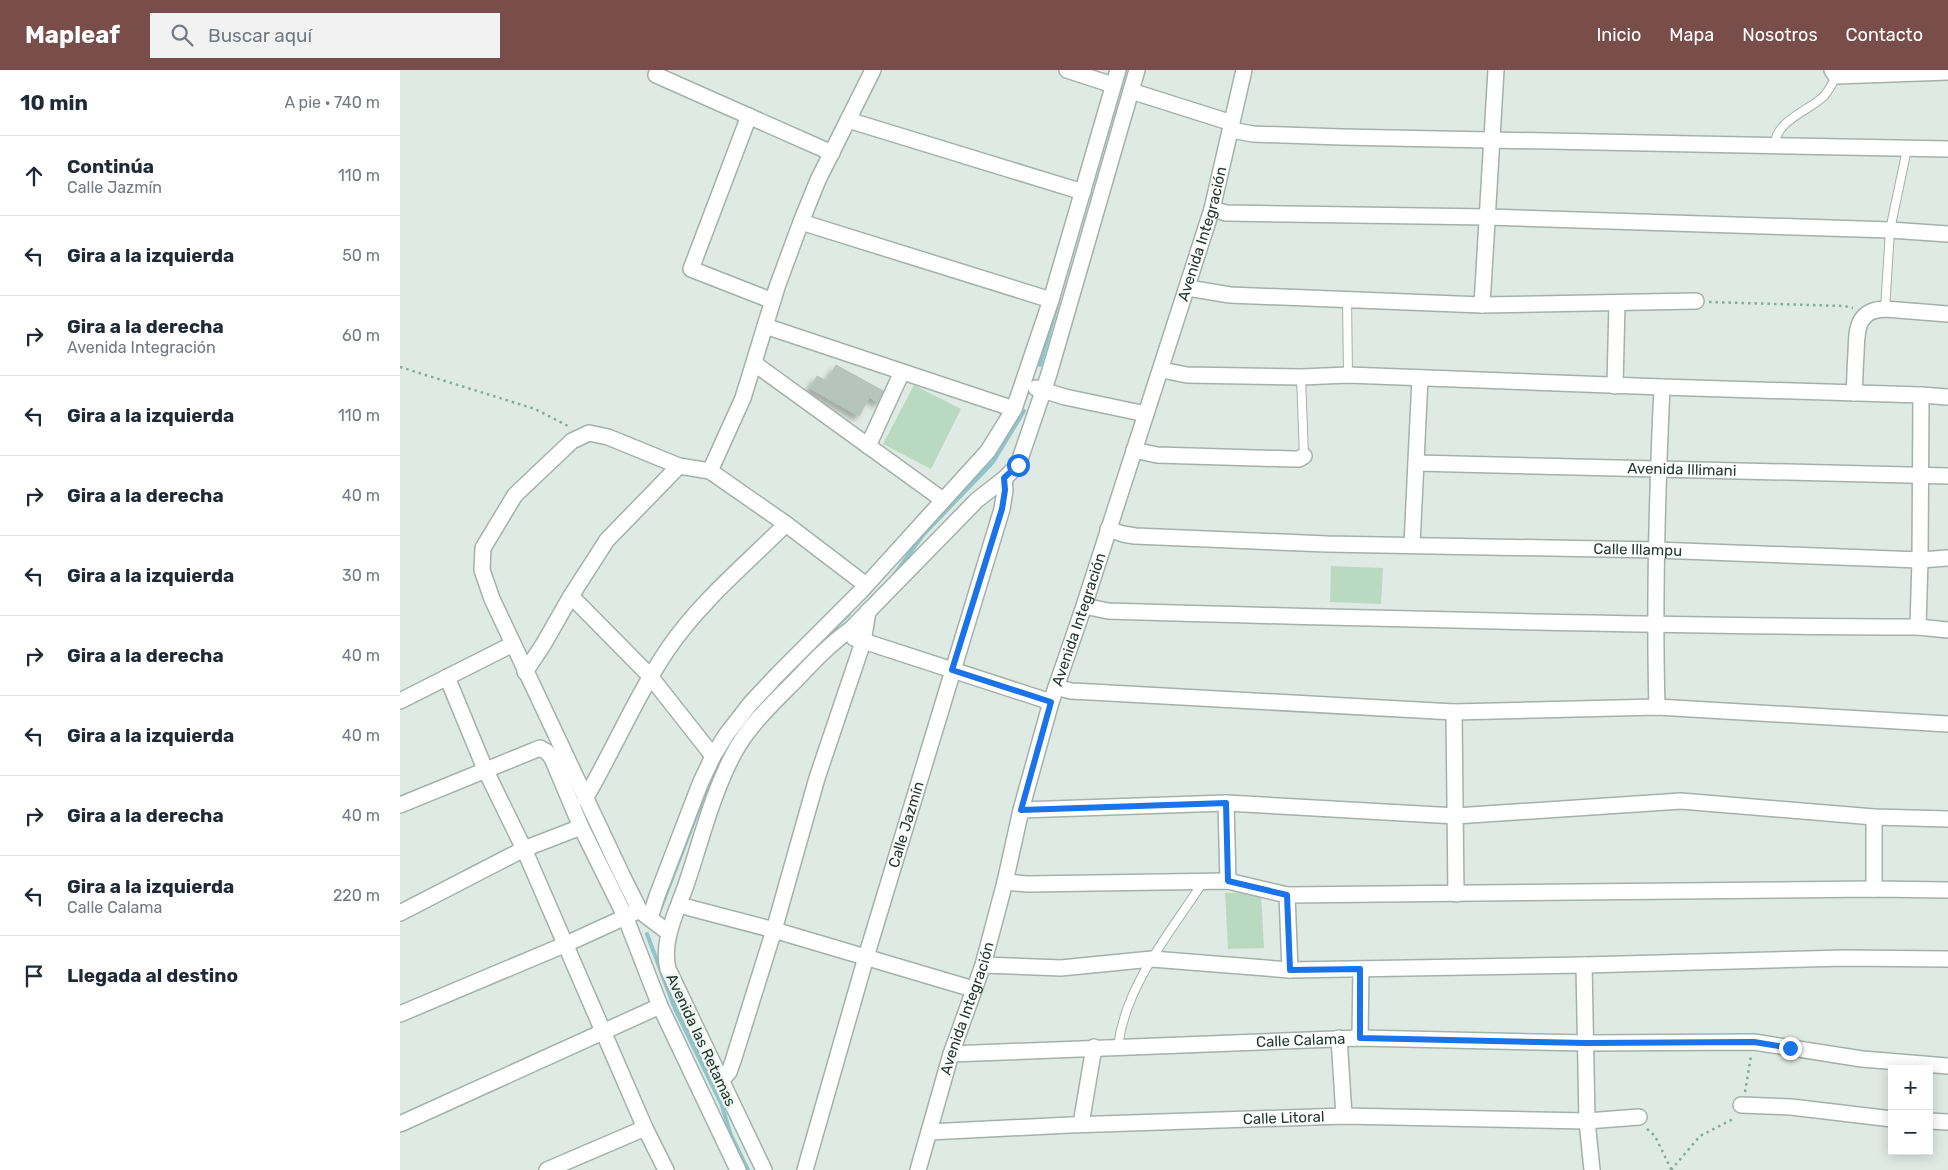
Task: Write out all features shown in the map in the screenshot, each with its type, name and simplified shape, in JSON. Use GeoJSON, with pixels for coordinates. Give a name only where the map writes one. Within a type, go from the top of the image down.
{"type":"FeatureCollection","features":[{"type":"Feature","properties":{"kind":"street"},"geometry":{"type":"LineString","coordinates":[[710,471],[743,398],[773,301],[818,180],[873,70]]}},
{"type":"Feature","properties":{"kind":"street"},"geometry":{"type":"LineString","coordinates":[[1067,70],[1113,85]]}},
{"type":"Feature","properties":{"kind":"street"},"geometry":{"type":"LineString","coordinates":[[645,914],[657,896],[700,784],[713,756],[726,736],[756,698],[863,588],[988,451],[1014,409],[1051,300],[1118,70]]}},
{"type":"Feature","properties":{"kind":"street","name":"Avenida las Retamas"},"geometry":{"type":"LineString","coordinates":[[764,1170],[668,969],[666,954],[679,904],[720,783],[735,751],[768,708],[836,640],[868,613],[977,500],[1018,465],[1044,392],[1137,70]]}},
{"type":"Feature","properties":{"kind":"street","name":"Avenida Integración"},"geometry":{"type":"LineString","coordinates":[[918,1170],[951,1054],[973,988],[983,965],[1005,882],[1021,810],[1051,702],[1162,370],[1212,209],[1244,70]]}},
{"type":"Feature","properties":{"kind":"street"},"geometry":{"type":"LineString","coordinates":[[1482,305],[1496,70]]}},
{"type":"Feature","properties":{"kind":"street"},"geometry":{"type":"LineString","coordinates":[[1834,73],[1948,72]]}},
{"type":"Feature","properties":{"kind":"street"},"geometry":{"type":"LineString","coordinates":[[656,74],[832,153]]}},
{"type":"Feature","properties":{"kind":"street"},"geometry":{"type":"LineString","coordinates":[[1131,91],[1253,134],[1948,149]]}},
{"type":"Feature","properties":{"kind":"street"},"geometry":{"type":"LineString","coordinates":[[749,116],[691,269],[773,301]]}},
{"type":"Feature","properties":{"kind":"street"},"geometry":{"type":"LineString","coordinates":[[848,120],[1083,192]]}},
{"type":"Feature","properties":{"kind":"street"},"geometry":{"type":"LineString","coordinates":[[1212,209],[1226,213],[1488,217],[1890,230],[1948,234]]}},
{"type":"Feature","properties":{"kind":"street"},"geometry":{"type":"LineString","coordinates":[[801,222],[1051,300]]}},
{"type":"Feature","properties":{"kind":"street"},"geometry":{"type":"LineString","coordinates":[[1188,288],[1230,295],[1347,298],[1482,305],[1696,301]]}},
{"type":"Feature","properties":{"kind":"street"},"geometry":{"type":"LineString","coordinates":[[1615,386],[1617,303]]}},
{"type":"Feature","properties":{"kind":"street"},"geometry":{"type":"LineString","coordinates":[[1854,393],[1857,331],[1864,316],[1872,311],[1885,309],[1948,314]]}},
{"type":"Feature","properties":{"kind":"street"},"geometry":{"type":"LineString","coordinates":[[765,326],[1014,409]]}},
{"type":"Feature","properties":{"kind":"street"},"geometry":{"type":"LineString","coordinates":[[754,364],[943,500]]}},
{"type":"Feature","properties":{"kind":"street"},"geometry":{"type":"LineString","coordinates":[[1162,370],[1187,375],[1301,377],[1348,375],[1948,397]]}},
{"type":"Feature","properties":{"kind":"street"},"geometry":{"type":"LineString","coordinates":[[868,446],[902,372]]}},
{"type":"Feature","properties":{"kind":"street"},"geometry":{"type":"LineString","coordinates":[[1412,545],[1420,378]]}},
{"type":"Feature","properties":{"kind":"street"},"geometry":{"type":"LineString","coordinates":[[1023,384],[1044,392],[1146,414]]}},
{"type":"Feature","properties":{"kind":"street"},"geometry":{"type":"LineString","coordinates":[[1657,707],[1656,550],[1662,388]]}},
{"type":"Feature","properties":{"kind":"street"},"geometry":{"type":"LineString","coordinates":[[1918,628],[1921,395]]}},
{"type":"Feature","properties":{"kind":"street"},"geometry":{"type":"LineString","coordinates":[[670,933],[645,914],[586,799],[525,672],[482,570],[482,548],[515,495],[572,441],[585,434],[597,434],[608,437],[679,466],[710,471],[786,524],[863,588],[868,604],[863,642],[817,778],[774,930],[733,1061],[729,1072],[721,1081]]}},
{"type":"Feature","properties":{"kind":"street"},"geometry":{"type":"LineString","coordinates":[[1134,450],[1157,455],[1293,459],[1299,459],[1304,456]]}},
{"type":"Feature","properties":{"kind":"street","name":"Avenida Illimani"},"geometry":{"type":"LineString","coordinates":[[1416,463],[1948,476]]}},
{"type":"Feature","properties":{"kind":"street"},"geometry":{"type":"LineString","coordinates":[[525,672],[607,540],[679,466]]}},
{"type":"Feature","properties":{"kind":"street","name":"Calle Jazmín"},"geometry":{"type":"LineString","coordinates":[[804,1170],[866,957],[1002,509],[1005,490],[1004,478]]}},
{"type":"Feature","properties":{"kind":"street"},"geometry":{"type":"LineString","coordinates":[[586,799],[650,676],[670,646],[702,608],[786,524]]}},
{"type":"Feature","properties":{"kind":"street","name":"Calle Illampu"},"geometry":{"type":"LineString","coordinates":[[1108,529],[1135,536],[1327,544],[1656,550],[1920,560],[1948,558]]}},
{"type":"Feature","properties":{"kind":"street"},"geometry":{"type":"LineString","coordinates":[[571,596],[650,676],[713,756]]}},
{"type":"Feature","properties":{"kind":"street"},"geometry":{"type":"LineString","coordinates":[[1084,606],[1108,611],[1655,626],[1918,628],[1948,630]]}},
{"type":"Feature","properties":{"kind":"street"},"geometry":{"type":"LineString","coordinates":[[844,634],[863,642],[1051,702]]}},
{"type":"Feature","properties":{"kind":"street"},"geometry":{"type":"LineString","coordinates":[[400,701],[513,644]]}},
{"type":"Feature","properties":{"kind":"street"},"geometry":{"type":"LineString","coordinates":[[447,677],[485,769],[524,849],[564,946],[645,1128],[666,1170]]}},
{"type":"Feature","properties":{"kind":"street"},"geometry":{"type":"LineString","coordinates":[[1056,687],[1071,691],[1454,712],[1657,707],[1948,724]]}},
{"type":"Feature","properties":{"kind":"street"},"geometry":{"type":"LineString","coordinates":[[1454,712],[1456,894]]}},
{"type":"Feature","properties":{"kind":"street"},"geometry":{"type":"LineString","coordinates":[[400,805],[540,748],[547,752],[552,758],[581,827],[625,916],[660,1006],[738,1170]]}},
{"type":"Feature","properties":{"kind":"street"},"geometry":{"type":"LineString","coordinates":[[1021,810],[1226,803],[1456,816],[1681,801],[1874,817],[1948,819]]}},
{"type":"Feature","properties":{"kind":"street"},"geometry":{"type":"LineString","coordinates":[[1226,803],[1228,881]]}},
{"type":"Feature","properties":{"kind":"street"},"geometry":{"type":"LineString","coordinates":[[1874,817],[1874,889]]}},
{"type":"Feature","properties":{"kind":"street"},"geometry":{"type":"LineString","coordinates":[[400,913],[524,849],[581,827]]}},
{"type":"Feature","properties":{"kind":"street"},"geometry":{"type":"LineString","coordinates":[[1005,882],[1028,884],[1228,881],[1287,895],[1874,889],[1947,890]]}},
{"type":"Feature","properties":{"kind":"street"},"geometry":{"type":"LineString","coordinates":[[1287,895],[1290,970]]}},
{"type":"Feature","properties":{"kind":"street"},"geometry":{"type":"LineString","coordinates":[[679,904],[973,988]]}},
{"type":"Feature","properties":{"kind":"street"},"geometry":{"type":"LineString","coordinates":[[400,1014],[564,946],[625,916],[645,914]]}},
{"type":"Feature","properties":{"kind":"street"},"geometry":{"type":"LineString","coordinates":[[983,965],[1061,968],[1152,959],[1290,970],[1844,958],[1948,959]]}},
{"type":"Feature","properties":{"kind":"street"},"geometry":{"type":"LineString","coordinates":[[1584,965],[1586,1121],[1592,1170]]}},
{"type":"Feature","properties":{"kind":"street"},"geometry":{"type":"LineString","coordinates":[[1360,969],[1360,1038]]}},
{"type":"Feature","properties":{"kind":"street"},"geometry":{"type":"LineString","coordinates":[[400,1124],[660,1006]]}},
{"type":"Feature","properties":{"kind":"street"},"geometry":{"type":"LineString","coordinates":[[1339,1038],[1344,1116]]}},
{"type":"Feature","properties":{"kind":"street","name":"Calle Calama"},"geometry":{"type":"LineString","coordinates":[[951,1054],[1339,1038],[1586,1043],[1754,1042],[1862,1059],[1948,1066]]}},
{"type":"Feature","properties":{"kind":"street"},"geometry":{"type":"LineString","coordinates":[[1081,1124],[1094,1047]]}},
{"type":"Feature","properties":{"kind":"street"},"geometry":{"type":"LineString","coordinates":[[1741,1105],[1791,1107],[1888,1119]]}},
{"type":"Feature","properties":{"kind":"street","name":"Calle Litoral"},"geometry":{"type":"LineString","coordinates":[[929,1132],[1081,1124],[1344,1116],[1586,1121],[1639,1118]]}},
{"type":"Feature","properties":{"kind":"street"},"geometry":{"type":"LineString","coordinates":[[1933,1121],[1948,1122]]}},
{"type":"Feature","properties":{"kind":"street"},"geometry":{"type":"LineString","coordinates":[[546,1170],[645,1128]]}},
{"type":"Feature","properties":{"kind":"lane"},"geometry":{"type":"LineString","coordinates":[[1776,146],[1776,136],[1781,128],[1824,96],[1834,73]]}},
{"type":"Feature","properties":{"kind":"lane"},"geometry":{"type":"LineString","coordinates":[[1885,309],[1890,230],[1907,149]]}},
{"type":"Feature","properties":{"kind":"lane"},"geometry":{"type":"LineString","coordinates":[[1347,298],[1348,375]]}},
{"type":"Feature","properties":{"kind":"lane"},"geometry":{"type":"LineString","coordinates":[[1301,377],[1304,456]]}},
{"type":"Feature","properties":{"kind":"lane"},"geometry":{"type":"LineString","coordinates":[[1118,1046],[1121,1029],[1142,972],[1203,882]]}},
{"type":"Feature","properties":{"kind":"path"},"geometry":{"type":"LineString","coordinates":[[1696,301],[1844,306],[1856,310],[1864,316]]}},
{"type":"Feature","properties":{"kind":"path"},"geometry":{"type":"LineString","coordinates":[[400,367],[535,409],[585,434]]}},
{"type":"Feature","properties":{"kind":"path"},"geometry":{"type":"LineString","coordinates":[[1639,1118],[1643,1125],[1656,1136],[1671,1170],[1700,1136],[1736,1117],[1745,1094],[1754,1042]]}},
{"type":"Feature","properties":{"kind":"green space"},"geometry":{"type":"Polygon","coordinates":[[[914,385],[961,409],[931,469],[883,444],[914,385]]]}},
{"type":"Feature","properties":{"kind":"green space"},"geometry":{"type":"Polygon","coordinates":[[[1331,566],[1383,568],[1381,604],[1330,602],[1331,566]]]}},
{"type":"Feature","properties":{"kind":"green space"},"geometry":{"type":"Polygon","coordinates":[[[1261,892],[1264,948],[1228,949],[1225,893],[1261,892]]]}},
{"type":"Feature","properties":{"kind":"building"},"geometry":{"type":"Polygon","coordinates":[[[836,365],[885,392],[879,403],[869,397],[859,416],[810,388],[817,376],[827,381],[836,365]]]}},
{"type":"Feature","properties":{"kind":"waterway"},"geometry":{"type":"LineString","coordinates":[[1040,365],[1059,298]]}},
{"type":"Feature","properties":{"kind":"waterway"},"geometry":{"type":"LineString","coordinates":[[894,575],[923,535],[993,462],[1024,411]]}},
{"type":"Feature","properties":{"kind":"waterway"},"geometry":{"type":"LineString","coordinates":[[825,637],[849,614]]}},
{"type":"Feature","properties":{"kind":"waterway"},"geometry":{"type":"LineString","coordinates":[[744,725],[764,699]]}},
{"type":"Feature","properties":{"kind":"waterway"},"geometry":{"type":"LineString","coordinates":[[660,910],[706,790],[724,756]]}},
{"type":"Feature","properties":{"kind":"waterway"},"geometry":{"type":"LineString","coordinates":[[647,934],[675,1009],[721,1103],[731,1135],[748,1170]]}},
{"type":"Feature","properties":{"kind":"route"},"geometry":{"type":"LineString","coordinates":[[1018,465],[1004,478],[1005,490],[1002,509],[952,670],[1051,702],[1021,810],[1226,803],[1228,881],[1287,895],[1290,970],[1360,969],[1360,1038],[1586,1043],[1754,1042],[1790,1048]]}}]}
